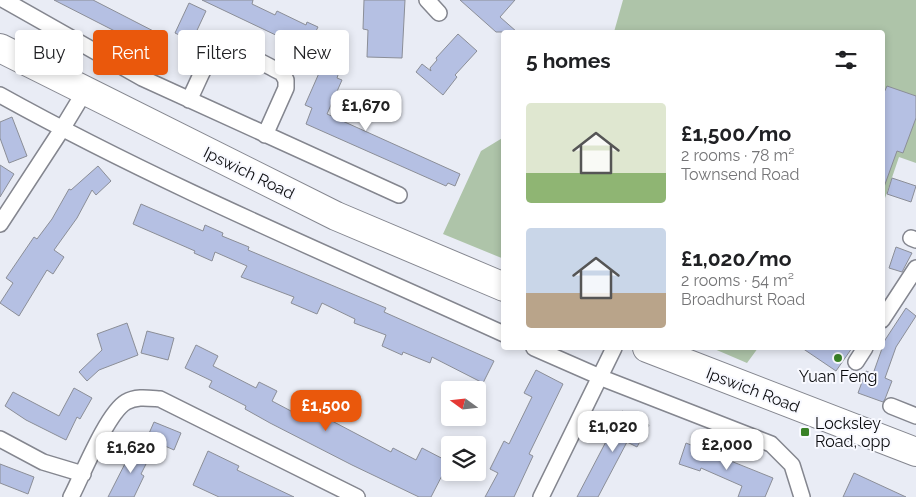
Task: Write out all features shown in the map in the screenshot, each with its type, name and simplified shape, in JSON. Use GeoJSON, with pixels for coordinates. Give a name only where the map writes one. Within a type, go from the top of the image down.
{"type":"FeatureCollection","features":[{"type":"Feature","properties":{"kind":"highway","name":"Ipswich Road"},"geometry":{"type":"LineString","coordinates":[[0,48],[336,216],[501,286]]}},
{"type":"Feature","properties":{"kind":"highway","name":"Ipswich Road"},"geometry":{"type":"LineString","coordinates":[[652,350],[916,452]]}},
{"type":"Feature","properties":{"kind":"street"},"geometry":{"type":"LineString","coordinates":[[4,0],[142,78],[399,195]]}},
{"type":"Feature","properties":{"kind":"street"},"geometry":{"type":"LineString","coordinates":[[428,0],[439,13]]}},
{"type":"Feature","properties":{"kind":"street"},"geometry":{"type":"LineString","coordinates":[[189,100],[213,53],[222,48],[232,48],[282,73],[286,80],[286,88],[265,135]]}},
{"type":"Feature","properties":{"kind":"street"},"geometry":{"type":"LineString","coordinates":[[0,224],[62,130],[85,91]]}},
{"type":"Feature","properties":{"kind":"street"},"geometry":{"type":"LineString","coordinates":[[0,95],[62,130],[501,333]]}},
{"type":"Feature","properties":{"kind":"street"},"geometry":{"type":"LineString","coordinates":[[885,315],[916,268]]}},
{"type":"Feature","properties":{"kind":"street"},"geometry":{"type":"LineString","coordinates":[[538,350],[601,378],[771,444],[792,465],[802,497]]}},
{"type":"Feature","properties":{"kind":"street"},"geometry":{"type":"LineString","coordinates":[[541,497],[613,350]]}},
{"type":"Feature","properties":{"kind":"street"},"geometry":{"type":"LineString","coordinates":[[856,362],[864,350]]}},
{"type":"Feature","properties":{"kind":"street"},"geometry":{"type":"LineString","coordinates":[[71,497],[112,417],[125,402],[141,397],[160,399],[357,497]]}},
{"type":"Feature","properties":{"kind":"street"},"geometry":{"type":"LineString","coordinates":[[891,406],[916,416]]}},
{"type":"Feature","properties":{"kind":"street"},"geometry":{"type":"LineString","coordinates":[[0,439],[43,462],[83,474]]}},
{"type":"Feature","properties":{"kind":"green space"},"geometry":{"type":"Polygon","coordinates":[[[623,0],[916,0],[916,163],[899,157],[885,198],[885,30],[615,30],[623,0]]]}},
{"type":"Feature","properties":{"kind":"green space"},"geometry":{"type":"Polygon","coordinates":[[[501,139],[501,258],[443,234],[481,151],[501,139]]]}},
{"type":"Feature","properties":{"kind":"green space"},"geometry":{"type":"Polygon","coordinates":[[[717,350],[757,350],[747,363],[717,350]]]}},
{"type":"Feature","properties":{"kind":"building"},"geometry":{"type":"Polygon","coordinates":[[[54,0],[93,0],[151,30],[113,30],[54,0]]]}},
{"type":"Feature","properties":{"kind":"building"},"geometry":{"type":"Polygon","coordinates":[[[202,0],[253,0],[252,4],[275,15],[277,11],[306,25],[307,22],[318,27],[316,30],[275,30],[275,35],[202,0]]]}},
{"type":"Feature","properties":{"kind":"building"},"geometry":{"type":"Polygon","coordinates":[[[364,0],[405,0],[402,58],[367,57],[368,30],[363,29],[364,0]]]}},
{"type":"Feature","properties":{"kind":"building"},"geometry":{"type":"Polygon","coordinates":[[[460,0],[515,0],[500,17],[515,30],[496,32],[460,0]]]}},
{"type":"Feature","properties":{"kind":"building"},"geometry":{"type":"Polygon","coordinates":[[[189,3],[206,11],[197,30],[178,30],[178,34],[175,33],[189,3]]]}},
{"type":"Feature","properties":{"kind":"building"},"geometry":{"type":"Polygon","coordinates":[[[458,34],[477,51],[455,75],[457,77],[443,95],[416,72],[422,64],[431,71],[430,68],[437,60],[436,58],[458,34]]]}},
{"type":"Feature","properties":{"kind":"building"},"geometry":{"type":"Polygon","coordinates":[[[318,75],[338,75],[337,78],[342,80],[327,114],[460,174],[455,186],[448,183],[446,186],[306,124],[312,108],[305,105],[318,75]]]}},
{"type":"Feature","properties":{"kind":"building"},"geometry":{"type":"Polygon","coordinates":[[[887,86],[916,96],[916,118],[903,153],[897,151],[885,184],[885,90],[887,86]]]}},
{"type":"Feature","properties":{"kind":"building"},"geometry":{"type":"Polygon","coordinates":[[[12,117],[27,156],[9,163],[0,138],[0,122],[12,117]]]}},
{"type":"Feature","properties":{"kind":"building"},"geometry":{"type":"Polygon","coordinates":[[[0,165],[14,174],[0,197],[0,165]]]}},
{"type":"Feature","properties":{"kind":"building"},"geometry":{"type":"Polygon","coordinates":[[[98,166],[111,181],[96,195],[92,190],[77,218],[54,250],[64,257],[53,274],[47,270],[19,316],[0,303],[13,283],[6,278],[34,237],[37,239],[52,219],[69,189],[71,190],[98,166]]]}},
{"type":"Feature","properties":{"kind":"building"},"geometry":{"type":"Polygon","coordinates":[[[892,178],[916,186],[911,202],[887,194],[892,178]]]}},
{"type":"Feature","properties":{"kind":"building"},"geometry":{"type":"Polygon","coordinates":[[[141,204],[203,231],[205,225],[223,233],[222,236],[249,247],[248,250],[386,308],[384,312],[494,361],[484,381],[479,381],[432,357],[430,363],[403,352],[402,355],[382,346],[386,335],[354,323],[355,319],[322,303],[317,314],[291,303],[294,297],[241,277],[247,266],[215,252],[212,261],[194,253],[195,251],[133,224],[141,204]]]}},
{"type":"Feature","properties":{"kind":"building"},"geometry":{"type":"Polygon","coordinates":[[[896,247],[912,253],[902,272],[889,268],[896,247]]]}},
{"type":"Feature","properties":{"kind":"building"},"geometry":{"type":"Polygon","coordinates":[[[906,308],[916,316],[896,347],[885,378],[892,381],[883,402],[858,393],[866,371],[873,374],[881,350],[885,350],[885,340],[906,308]]]}},
{"type":"Feature","properties":{"kind":"building"},"geometry":{"type":"Polygon","coordinates":[[[127,323],[138,355],[99,370],[87,381],[79,372],[102,350],[97,334],[127,323]]]}},
{"type":"Feature","properties":{"kind":"building"},"geometry":{"type":"Polygon","coordinates":[[[147,331],[174,338],[168,360],[141,353],[147,331]]]}},
{"type":"Feature","properties":{"kind":"building"},"geometry":{"type":"Polygon","coordinates":[[[196,345],[218,356],[213,366],[256,388],[259,382],[277,391],[272,401],[308,420],[313,411],[391,452],[393,448],[416,460],[422,448],[441,458],[441,478],[431,497],[419,497],[270,423],[245,409],[246,406],[209,387],[212,381],[185,368],[196,345]]]}},
{"type":"Feature","properties":{"kind":"building"},"geometry":{"type":"Polygon","coordinates":[[[805,350],[851,350],[836,371],[805,350]]]}},
{"type":"Feature","properties":{"kind":"building"},"geometry":{"type":"Polygon","coordinates":[[[536,370],[563,384],[529,454],[533,456],[514,497],[485,497],[498,473],[490,469],[504,441],[509,444],[532,397],[524,393],[536,370]]]}},
{"type":"Feature","properties":{"kind":"building"},"geometry":{"type":"Polygon","coordinates":[[[74,388],[92,398],[80,419],[77,417],[66,440],[26,420],[5,406],[13,392],[59,416],[74,388]]]}},
{"type":"Feature","properties":{"kind":"building"},"geometry":{"type":"Polygon","coordinates":[[[622,411],[649,425],[637,447],[627,442],[598,497],[577,497],[622,411]]]}},
{"type":"Feature","properties":{"kind":"building"},"geometry":{"type":"Polygon","coordinates":[[[154,422],[181,433],[174,450],[147,438],[154,422]]]}},
{"type":"Feature","properties":{"kind":"building"},"geometry":{"type":"Polygon","coordinates":[[[686,443],[773,478],[765,497],[738,497],[742,486],[701,468],[700,471],[679,464],[686,443]]]}},
{"type":"Feature","properties":{"kind":"building"},"geometry":{"type":"Polygon","coordinates":[[[135,444],[152,452],[141,474],[144,476],[134,497],[108,497],[135,444]]]}},
{"type":"Feature","properties":{"kind":"building"},"geometry":{"type":"Polygon","coordinates":[[[208,451],[239,466],[237,470],[294,497],[219,497],[193,485],[208,451]]]}},
{"type":"Feature","properties":{"kind":"building"},"geometry":{"type":"Polygon","coordinates":[[[0,464],[34,477],[28,494],[0,483],[0,464]]]}},
{"type":"Feature","properties":{"kind":"building"},"geometry":{"type":"Polygon","coordinates":[[[854,473],[906,497],[843,497],[854,473]]]}},
{"type":"Feature","properties":{"kind":"place","name":"Yuan Feng"},"geometry":{"type":"Point","coordinates":[838,358]}},
{"type":"Feature","properties":{"kind":"place","name":"Locksley Road, opp"},"geometry":{"type":"Point","coordinates":[805,432]}}]}
